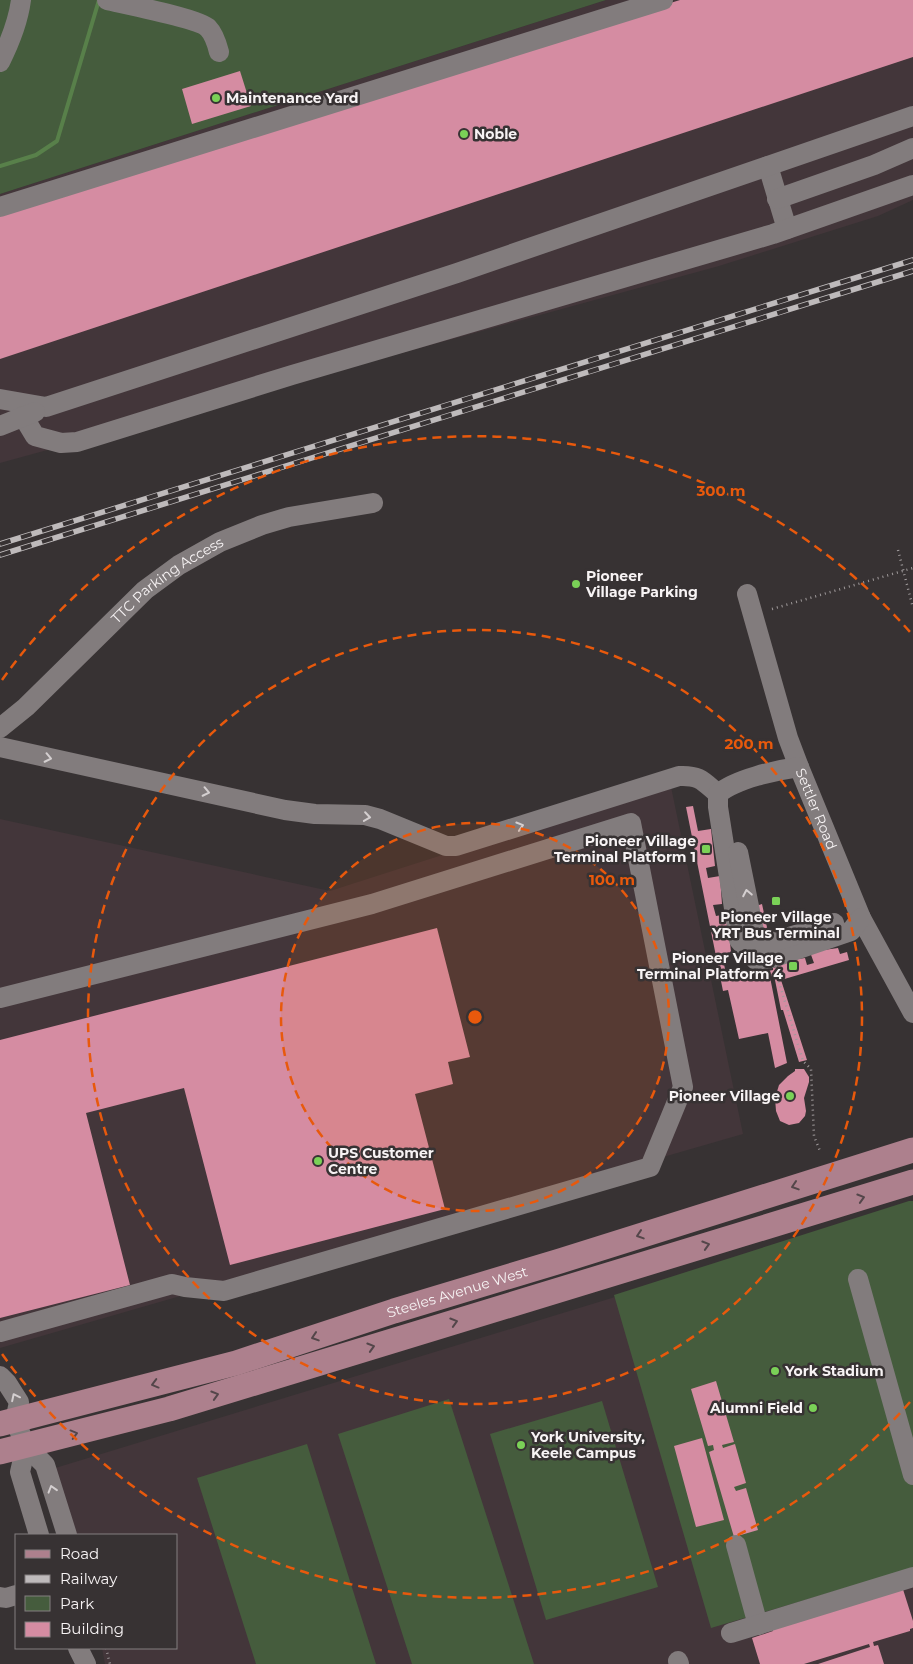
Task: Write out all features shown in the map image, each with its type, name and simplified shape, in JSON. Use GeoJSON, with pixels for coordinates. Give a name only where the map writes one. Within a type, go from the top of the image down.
{"type":"FeatureCollection","features":[{"type":"Feature","properties":{"kind":"main road","name":"Steeles Avenue West"},"geometry":{"type":"LineString","coordinates":[[5,1420],[236,1363],[394,1311],[913,1150]]}},
{"type":"Feature","properties":{"kind":"main road","name":"Steeles Avenue West"},"geometry":{"type":"LineString","coordinates":[[0,1452],[169,1409],[913,1182]]}},
{"type":"Feature","properties":{"kind":"street"},"geometry":{"type":"LineString","coordinates":[[0,62],[11,40],[19,17],[21,0]]}},
{"type":"Feature","properties":{"kind":"street"},"geometry":{"type":"LineString","coordinates":[[107,0],[187,19],[207,27],[215,38],[219,52]]}},
{"type":"Feature","properties":{"kind":"street"},"geometry":{"type":"LineString","coordinates":[[0,207],[663,0]]}},
{"type":"Feature","properties":{"kind":"street"},"geometry":{"type":"LineString","coordinates":[[0,426],[46,408],[457,273],[913,116]]}},
{"type":"Feature","properties":{"kind":"street"},"geometry":{"type":"LineString","coordinates":[[777,198],[874,165],[913,148]]}},
{"type":"Feature","properties":{"kind":"street"},"geometry":{"type":"LineString","coordinates":[[768,166],[787,230]]}},
{"type":"Feature","properties":{"kind":"street"},"geometry":{"type":"LineString","coordinates":[[23,416],[35,436],[41,439],[61,443],[77,442],[292,374],[787,230],[913,185]]}},
{"type":"Feature","properties":{"kind":"street"},"geometry":{"type":"LineString","coordinates":[[0,399],[46,408]]}},
{"type":"Feature","properties":{"kind":"street","name":"TTC Parking Access"},"geometry":{"type":"LineString","coordinates":[[0,728],[26,707],[145,590],[179,565],[220,542],[262,525],[289,517],[373,503]]}},
{"type":"Feature","properties":{"kind":"street","name":"Settler Road"},"geometry":{"type":"LineString","coordinates":[[747,594],[788,738],[799,767],[861,918],[913,1013]]}},
{"type":"Feature","properties":{"kind":"street"},"geometry":{"type":"LineString","coordinates":[[0,747],[285,810],[315,814],[372,817],[446,846],[462,844],[679,776],[692,775],[718,794]]}},
{"type":"Feature","properties":{"kind":"street"},"geometry":{"type":"LineString","coordinates":[[718,794],[729,786],[769,773],[799,767]]}},
{"type":"Feature","properties":{"kind":"street"},"geometry":{"type":"LineString","coordinates":[[799,767],[782,781],[738,795],[731,802],[730,808],[754,931],[758,939],[765,942],[773,942],[832,924],[861,918]]}},
{"type":"Feature","properties":{"kind":"street"},"geometry":{"type":"LineString","coordinates":[[718,794],[718,808],[739,940],[756,960],[772,958],[851,931],[861,918]]}},
{"type":"Feature","properties":{"kind":"street"},"geometry":{"type":"LineString","coordinates":[[0,998],[372,904],[631,823],[684,1087],[650,1167],[224,1291],[172,1284],[0,1332]]}},
{"type":"Feature","properties":{"kind":"street"},"geometry":{"type":"LineString","coordinates":[[858,1278],[913,1474]]}},
{"type":"Feature","properties":{"kind":"street"},"geometry":{"type":"LineString","coordinates":[[0,1376],[8,1383],[19,1402],[5,1420],[26,1446],[45,1465],[67,1534]]}},
{"type":"Feature","properties":{"kind":"street"},"geometry":{"type":"LineString","coordinates":[[26,1446],[20,1472],[39,1534]]}},
{"type":"Feature","properties":{"kind":"street"},"geometry":{"type":"LineString","coordinates":[[736,1545],[758,1625]]}},
{"type":"Feature","properties":{"kind":"street"},"geometry":{"type":"LineString","coordinates":[[731,1633],[913,1577]]}},
{"type":"Feature","properties":{"kind":"street"},"geometry":{"type":"LineString","coordinates":[[0,1596],[6,1598],[15,1595]]}},
{"type":"Feature","properties":{"kind":"street"},"geometry":{"type":"LineString","coordinates":[[78,1649],[86,1664]]}},
{"type":"Feature","properties":{"kind":"street"},"geometry":{"type":"LineString","coordinates":[[93,1649],[95,1664]]}},
{"type":"Feature","properties":{"kind":"path"},"geometry":{"type":"LineString","coordinates":[[898,550],[913,608]]}},
{"type":"Feature","properties":{"kind":"path"},"geometry":{"type":"LineString","coordinates":[[772,609],[913,568]]}},
{"type":"Feature","properties":{"kind":"path"},"geometry":{"type":"LineString","coordinates":[[772,958],[803,1061],[811,1069],[814,1136],[820,1151]]}},
{"type":"Feature","properties":{"kind":"path"},"geometry":{"type":"LineString","coordinates":[[106,1649],[110,1664]]}},
{"type":"Feature","properties":{"kind":"shaded area"},"geometry":{"type":"Polygon","coordinates":[[[606,0],[913,0],[913,200],[878,216],[719,266],[0,463],[0,194],[606,0]]]}},
{"type":"Feature","properties":{"kind":"shaded area"},"geometry":{"type":"Polygon","coordinates":[[[670,782],[743,1134],[0,1348],[0,819],[330,891],[670,782]]]}},
{"type":"Feature","properties":{"kind":"shaded area","name":"York University, Keele Campus"},"geometry":{"type":"Polygon","coordinates":[[[913,1206],[913,1664],[105,1664],[102,1649],[178,1649],[178,1534],[74,1534],[52,1469],[913,1206]]]}},
{"type":"Feature","properties":{"kind":"green space"},"geometry":{"type":"Polygon","coordinates":[[[0,0],[606,0],[0,194],[0,0]]]}},
{"type":"Feature","properties":{"kind":"green space","name":"York Stadium"},"geometry":{"type":"Polygon","coordinates":[[[913,1201],[913,1568],[711,1628],[614,1295],[913,1201]]]}},
{"type":"Feature","properties":{"kind":"green space"},"geometry":{"type":"Polygon","coordinates":[[[449,1399],[534,1664],[412,1664],[338,1434],[449,1399]]]}},
{"type":"Feature","properties":{"kind":"green space"},"geometry":{"type":"Polygon","coordinates":[[[602,1401],[658,1587],[546,1620],[490,1434],[602,1401]]]}},
{"type":"Feature","properties":{"kind":"green space"},"geometry":{"type":"Polygon","coordinates":[[[307,1444],[376,1664],[256,1664],[197,1478],[307,1444]]]}},
{"type":"Feature","properties":{"kind":"building","name":"Noble"},"geometry":{"type":"Polygon","coordinates":[[[680,0],[913,0],[913,57],[0,359],[0,212],[680,0]]]}},
{"type":"Feature","properties":{"kind":"building","name":"Maintenance Yard"},"geometry":{"type":"Polygon","coordinates":[[[240,71],[251,106],[192,124],[182,89],[240,71]]]}},
{"type":"Feature","properties":{"kind":"building"},"geometry":{"type":"Polygon","coordinates":[[[693,806],[698,831],[711,829],[715,866],[706,868],[708,878],[720,876],[722,904],[713,905],[716,916],[727,914],[731,952],[722,954],[727,979],[773,970],[773,968],[777,967],[780,976],[777,962],[805,958],[807,965],[814,963],[810,952],[838,948],[840,954],[847,952],[849,960],[781,980],[807,1060],[799,1062],[783,1010],[781,1010],[774,975],[770,977],[787,1063],[775,1068],[768,1033],[739,1039],[728,990],[723,991],[686,807],[693,806]]]}},
{"type":"Feature","properties":{"kind":"building"},"geometry":{"type":"Polygon","coordinates":[[[762,904],[768,932],[765,934],[756,906],[762,904]]]}},
{"type":"Feature","properties":{"kind":"building","name":"UPS Customer Centre"},"geometry":{"type":"Polygon","coordinates":[[[437,928],[470,1057],[448,1062],[453,1084],[415,1094],[445,1209],[230,1265],[184,1088],[86,1113],[130,1285],[0,1318],[0,1040],[437,928]]]}},
{"type":"Feature","properties":{"kind":"building","name":"Pioneer Village"},"geometry":{"type":"Polygon","coordinates":[[[795,1069],[804,1069],[809,1077],[804,1098],[806,1111],[805,1116],[799,1123],[789,1125],[780,1121],[776,1111],[775,1098],[779,1085],[795,1069]]]}},
{"type":"Feature","properties":{"kind":"building"},"geometry":{"type":"Polygon","coordinates":[[[716,1381],[734,1442],[722,1445],[723,1448],[735,1444],[746,1483],[734,1487],[736,1491],[746,1488],[758,1530],[734,1537],[709,1452],[714,1450],[713,1445],[708,1446],[691,1389],[716,1381]]]}},
{"type":"Feature","properties":{"kind":"building"},"geometry":{"type":"Polygon","coordinates":[[[702,1438],[724,1520],[696,1527],[674,1446],[702,1438]]]}},
{"type":"Feature","properties":{"kind":"building"},"geometry":{"type":"Polygon","coordinates":[[[901,1583],[913,1621],[913,1628],[910,1631],[873,1642],[874,1646],[878,1645],[884,1664],[818,1664],[870,1647],[869,1644],[804,1664],[760,1664],[752,1638],[773,1631],[771,1624],[901,1583]]]}},
{"type":"Feature","properties":{"kind":"waterway"},"geometry":{"type":"LineString","coordinates":[[0,166],[36,155],[57,141],[99,0]]}},
{"type":"Feature","properties":{"kind":"railway"},"geometry":{"type":"LineString","coordinates":[[0,544],[913,260]]}},
{"type":"Feature","properties":{"kind":"railway"},"geometry":{"type":"LineString","coordinates":[[0,555],[913,271]]}},
{"type":"Feature","properties":{"kind":"place","name":"Maintenance Yard"},"geometry":{"type":"Point","coordinates":[216,98]}},
{"type":"Feature","properties":{"kind":"place","name":"Noble"},"geometry":{"type":"Point","coordinates":[464,134]}},
{"type":"Feature","properties":{"kind":"place","name":"Pioneer Village Parking"},"geometry":{"type":"Point","coordinates":[576,584]}},
{"type":"Feature","properties":{"kind":"place","name":"Pioneer Village Terminal Platform 1"},"geometry":{"type":"Point","coordinates":[706,849]}},
{"type":"Feature","properties":{"kind":"place","name":"Pioneer Village YRT Bus Terminal"},"geometry":{"type":"Point","coordinates":[776,901]}},
{"type":"Feature","properties":{"kind":"place","name":"Pioneer Village Terminal Platform 4"},"geometry":{"type":"Point","coordinates":[793,966]}},
{"type":"Feature","properties":{"kind":"place","name":"Pioneer Village"},"geometry":{"type":"Point","coordinates":[790,1096]}},
{"type":"Feature","properties":{"kind":"place","name":"UPS Customer Centre"},"geometry":{"type":"Point","coordinates":[318,1161]}},
{"type":"Feature","properties":{"kind":"place","name":"York Stadium"},"geometry":{"type":"Point","coordinates":[775,1371]}},
{"type":"Feature","properties":{"kind":"place","name":"Alumni Field"},"geometry":{"type":"Point","coordinates":[813,1408]}},
{"type":"Feature","properties":{"kind":"place","name":"York University, Keele Campus"},"geometry":{"type":"Point","coordinates":[521,1445]}}]}
